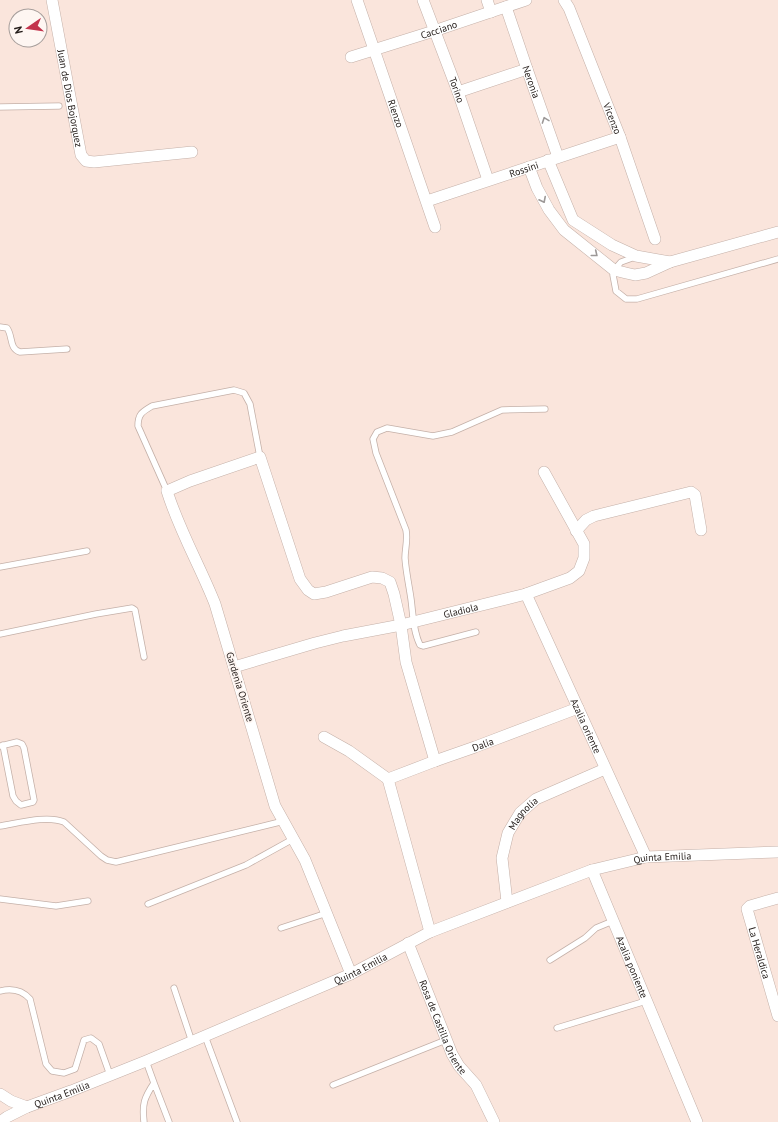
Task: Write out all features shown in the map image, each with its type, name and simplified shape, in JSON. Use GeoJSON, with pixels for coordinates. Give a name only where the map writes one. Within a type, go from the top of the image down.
{"type":"FeatureCollection","features":[{"type":"Feature","properties":{"kind":"street","name":"Juan de Dios Bojorquez"},"geometry":{"type":"LineString","coordinates":[[52,0],[81,154],[86,161],[94,162],[192,152]]}},
{"type":"Feature","properties":{"kind":"street","name":"Rienzo"},"geometry":{"type":"LineString","coordinates":[[357,0],[435,227]]}},
{"type":"Feature","properties":{"kind":"street","name":"Torino"},"geometry":{"type":"LineString","coordinates":[[423,0],[458,92],[488,180]]}},
{"type":"Feature","properties":{"kind":"street"},"geometry":{"type":"LineString","coordinates":[[487,0],[491,12]]}},
{"type":"Feature","properties":{"kind":"street","name":"Cacciano"},"geometry":{"type":"LineString","coordinates":[[351,57],[526,0]]}},
{"type":"Feature","properties":{"kind":"street","name":"Vicenzo"},"geometry":{"type":"LineString","coordinates":[[564,0],[572,14],[620,137],[655,239]]}},
{"type":"Feature","properties":{"kind":"street","name":"Neronia"},"geometry":{"type":"LineString","coordinates":[[506,7],[527,69],[553,159],[573,220]]}},
{"type":"Feature","properties":{"kind":"street"},"geometry":{"type":"LineString","coordinates":[[458,92],[527,69]]}},
{"type":"Feature","properties":{"kind":"street","name":"Rossini"},"geometry":{"type":"LineString","coordinates":[[426,201],[620,137]]}},
{"type":"Feature","properties":{"kind":"street"},"geometry":{"type":"LineString","coordinates":[[529,167],[548,210],[564,230],[614,270],[635,275],[646,273],[670,262],[778,232]]}},
{"type":"Feature","properties":{"kind":"street"},"geometry":{"type":"LineString","coordinates":[[564,230],[573,220],[612,245],[636,256],[670,262]]}},
{"type":"Feature","properties":{"kind":"street"},"geometry":{"type":"LineString","coordinates":[[167,491],[190,481],[260,457],[300,580],[308,590],[314,594],[326,592],[372,577],[382,578],[390,582],[401,625],[406,662],[435,761]]}},
{"type":"Feature","properties":{"kind":"street","name":"Gladiola"},"geometry":{"type":"LineString","coordinates":[[234,667],[322,641],[401,625],[526,594],[570,578],[579,571],[584,558],[584,544],[544,472]]}},
{"type":"Feature","properties":{"kind":"street","name":"Gardenia Oriente"},"geometry":{"type":"LineString","coordinates":[[167,491],[177,519],[208,585],[215,604],[275,806],[305,860],[351,974]]}},
{"type":"Feature","properties":{"kind":"street"},"geometry":{"type":"LineString","coordinates":[[576,531],[586,520],[594,516],[691,492],[695,495],[701,530]]}},
{"type":"Feature","properties":{"kind":"street","name":"Azalia oriente"},"geometry":{"type":"LineString","coordinates":[[526,594],[646,857]]}},
{"type":"Feature","properties":{"kind":"street","name":"Dalia"},"geometry":{"type":"LineString","coordinates":[[388,778],[475,748],[578,708]]}},
{"type":"Feature","properties":{"kind":"street"},"geometry":{"type":"LineString","coordinates":[[324,737],[349,751],[388,778],[430,932]]}},
{"type":"Feature","properties":{"kind":"street","name":"Magnolia"},"geometry":{"type":"LineString","coordinates":[[507,902],[502,858],[508,833],[520,813],[536,799],[605,769]]}},
{"type":"Feature","properties":{"kind":"street","name":"Quinta Emilia"},"geometry":{"type":"LineString","coordinates":[[0,1122],[27,1106],[146,1061],[351,974],[430,932],[592,870],[646,857],[778,852]]}},
{"type":"Feature","properties":{"kind":"street","name":"Azalia poniente"},"geometry":{"type":"LineString","coordinates":[[592,870],[697,1122]]}},
{"type":"Feature","properties":{"kind":"street","name":"La Heraldica"},"geometry":{"type":"LineString","coordinates":[[778,898],[750,906],[747,909],[778,1016]]}},
{"type":"Feature","properties":{"kind":"street","name":"Rosa de Castilla Oriente"},"geometry":{"type":"LineString","coordinates":[[408,944],[452,1054],[459,1066],[476,1085],[494,1122]]}},
{"type":"Feature","properties":{"kind":"street"},"geometry":{"type":"LineString","coordinates":[[0,1094],[11,1101],[27,1106]]}},
{"type":"Feature","properties":{"kind":"lane"},"geometry":{"type":"LineString","coordinates":[[0,107],[59,106]]}},
{"type":"Feature","properties":{"kind":"lane"},"geometry":{"type":"LineString","coordinates":[[636,256],[622,262],[614,270],[613,275],[616,291],[626,300],[638,299],[778,259]]}},
{"type":"Feature","properties":{"kind":"lane"},"geometry":{"type":"LineString","coordinates":[[0,327],[7,328],[10,332],[15,351],[66,349]]}},
{"type":"Feature","properties":{"kind":"lane"},"geometry":{"type":"LineString","coordinates":[[167,491],[138,426],[138,419],[142,412],[152,406],[234,390],[244,393],[250,404],[260,457]]}},
{"type":"Feature","properties":{"kind":"lane"},"geometry":{"type":"LineString","coordinates":[[476,632],[423,646],[420,645],[414,622],[406,568],[405,556],[408,539],[406,530],[376,453],[373,438],[377,432],[386,428],[433,436],[452,432],[502,410],[545,409]]}},
{"type":"Feature","properties":{"kind":"lane"},"geometry":{"type":"LineString","coordinates":[[0,566],[87,551]]}},
{"type":"Feature","properties":{"kind":"lane"},"geometry":{"type":"LineString","coordinates":[[0,634],[132,608],[135,610],[144,657]]}},
{"type":"Feature","properties":{"kind":"lane"},"geometry":{"type":"LineString","coordinates":[[19,742],[24,748],[34,800],[29,804],[21,805],[13,796],[2,745],[19,742]]}},
{"type":"Feature","properties":{"kind":"lane"},"geometry":{"type":"LineString","coordinates":[[0,826],[43,820],[57,820],[64,822],[100,856],[107,860],[116,862],[284,821]]}},
{"type":"Feature","properties":{"kind":"lane"},"geometry":{"type":"LineString","coordinates":[[148,904],[246,865],[294,839]]}},
{"type":"Feature","properties":{"kind":"lane"},"geometry":{"type":"LineString","coordinates":[[0,899],[56,906],[88,901]]}},
{"type":"Feature","properties":{"kind":"lane"},"geometry":{"type":"LineString","coordinates":[[280,928],[326,913]]}},
{"type":"Feature","properties":{"kind":"lane"},"geometry":{"type":"LineString","coordinates":[[550,960],[585,938],[596,928],[613,921]]}},
{"type":"Feature","properties":{"kind":"lane"},"geometry":{"type":"LineString","coordinates":[[174,988],[192,1042]]}},
{"type":"Feature","properties":{"kind":"lane"},"geometry":{"type":"LineString","coordinates":[[0,991],[15,989],[25,993],[30,999],[46,1064],[52,1071],[64,1073],[75,1069],[84,1040],[91,1038],[100,1044],[110,1075]]}},
{"type":"Feature","properties":{"kind":"lane"},"geometry":{"type":"LineString","coordinates":[[557,1028],[646,1001]]}},
{"type":"Feature","properties":{"kind":"lane"},"geometry":{"type":"LineString","coordinates":[[205,1036],[237,1122]]}},
{"type":"Feature","properties":{"kind":"lane"},"geometry":{"type":"LineString","coordinates":[[332,1085],[446,1040]]}},
{"type":"Feature","properties":{"kind":"lane"},"geometry":{"type":"LineString","coordinates":[[146,1061],[169,1122]]}},
{"type":"Feature","properties":{"kind":"lane"},"geometry":{"type":"LineString","coordinates":[[144,1122],[143,1113],[145,1096],[154,1083]]}}]}
